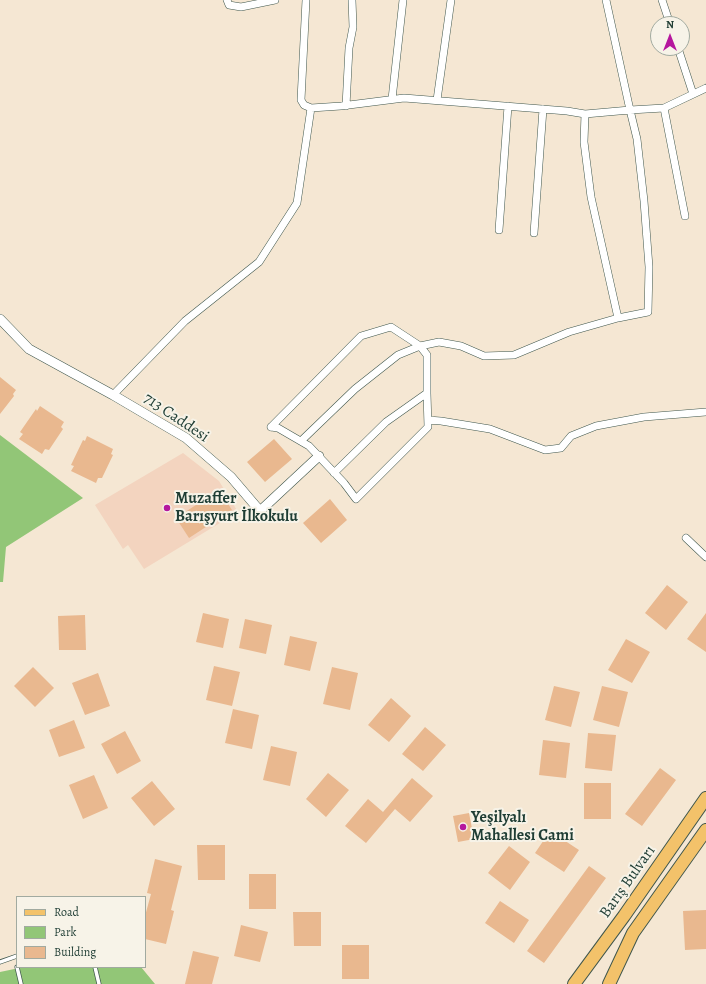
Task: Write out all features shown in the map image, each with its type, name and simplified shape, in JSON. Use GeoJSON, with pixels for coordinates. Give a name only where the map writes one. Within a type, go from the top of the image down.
{"type":"FeatureCollection","features":[{"type":"Feature","properties":{"kind":"main road","name":"Barış Bulvarı"},"geometry":{"type":"LineString","coordinates":[[574,984],[621,921],[706,798]]}},
{"type":"Feature","properties":{"kind":"main road","name":"Barış Bulvarı"},"geometry":{"type":"LineString","coordinates":[[609,984],[633,933],[706,830]]}},
{"type":"Feature","properties":{"kind":"street"},"geometry":{"type":"LineString","coordinates":[[227,0],[229,5],[241,7],[275,0]]}},
{"type":"Feature","properties":{"kind":"street"},"geometry":{"type":"LineString","coordinates":[[306,0],[302,100],[304,105],[311,108],[346,106],[404,98],[566,111],[585,114],[664,108],[706,88]]}},
{"type":"Feature","properties":{"kind":"street"},"geometry":{"type":"LineString","coordinates":[[346,106],[353,27],[352,0]]}},
{"type":"Feature","properties":{"kind":"street"},"geometry":{"type":"LineString","coordinates":[[392,99],[403,0]]}},
{"type":"Feature","properties":{"kind":"street"},"geometry":{"type":"LineString","coordinates":[[436,100],[451,0]]}},
{"type":"Feature","properties":{"kind":"street"},"geometry":{"type":"LineString","coordinates":[[301,441],[355,389],[398,355],[420,346],[439,342],[461,346],[484,356],[514,355],[569,332],[618,318],[648,312],[649,267],[637,139],[606,0]]}},
{"type":"Feature","properties":{"kind":"street"},"geometry":{"type":"LineString","coordinates":[[662,0],[667,16]]}},
{"type":"Feature","properties":{"kind":"street"},"geometry":{"type":"LineString","coordinates":[[681,56],[693,94]]}},
{"type":"Feature","properties":{"kind":"street"},"geometry":{"type":"LineString","coordinates":[[499,230],[508,106]]}},
{"type":"Feature","properties":{"kind":"street"},"geometry":{"type":"LineString","coordinates":[[113,395],[185,321],[259,262],[297,203],[311,108]]}},
{"type":"Feature","properties":{"kind":"street"},"geometry":{"type":"LineString","coordinates":[[664,108],[685,216]]}},
{"type":"Feature","properties":{"kind":"street"},"geometry":{"type":"LineString","coordinates":[[534,234],[543,109]]}},
{"type":"Feature","properties":{"kind":"street"},"geometry":{"type":"LineString","coordinates":[[585,114],[584,142],[591,196],[618,318]]}},
{"type":"Feature","properties":{"kind":"street","name":"713 Caddesi"},"geometry":{"type":"LineString","coordinates":[[0,319],[29,349],[113,395],[186,438],[231,477],[260,511],[319,456]]}},
{"type":"Feature","properties":{"kind":"street"},"geometry":{"type":"LineString","coordinates":[[391,327],[420,346],[427,355],[428,427],[356,499],[344,483],[309,446],[278,428],[271,427],[361,336],[391,327]]}},
{"type":"Feature","properties":{"kind":"street"},"geometry":{"type":"LineString","coordinates":[[334,472],[386,422],[427,393]]}},
{"type":"Feature","properties":{"kind":"street"},"geometry":{"type":"LineString","coordinates":[[428,420],[490,429],[545,450],[561,448],[571,436],[596,426],[644,417],[706,412]]}},
{"type":"Feature","properties":{"kind":"street"},"geometry":{"type":"LineString","coordinates":[[686,538],[706,557]]}},
{"type":"Feature","properties":{"kind":"lane"},"geometry":{"type":"LineString","coordinates":[[0,962],[16,957]]}},
{"type":"Feature","properties":{"kind":"lane"},"geometry":{"type":"LineString","coordinates":[[17,968],[21,984]]}},
{"type":"Feature","properties":{"kind":"lane"},"geometry":{"type":"LineString","coordinates":[[95,968],[99,984]]}},
{"type":"Feature","properties":{"kind":"shaded area","name":"Muzaffer Barışyurt İlkokulu"},"geometry":{"type":"Polygon","coordinates":[[[183,453],[219,481],[238,512],[144,569],[128,545],[123,549],[95,505],[183,453]]]}},
{"type":"Feature","properties":{"kind":"green space"},"geometry":{"type":"Polygon","coordinates":[[[0,435],[83,498],[6,547],[3,582],[0,582],[0,435]]]}},
{"type":"Feature","properties":{"kind":"green space"},"geometry":{"type":"Polygon","coordinates":[[[19,968],[142,968],[155,984],[0,984],[0,972],[19,968]]]}},
{"type":"Feature","properties":{"kind":"building"},"geometry":{"type":"Polygon","coordinates":[[[0,377],[16,390],[13,394],[14,396],[0,414],[0,377]]]}},
{"type":"Feature","properties":{"kind":"building"},"geometry":{"type":"Polygon","coordinates":[[[40,406],[64,422],[61,427],[63,429],[49,450],[45,449],[42,454],[19,439],[23,434],[20,432],[36,409],[37,411],[40,406]]]}},
{"type":"Feature","properties":{"kind":"building"},"geometry":{"type":"Polygon","coordinates":[[[87,436],[113,449],[111,454],[113,455],[102,478],[98,478],[96,483],[71,471],[74,466],[71,465],[83,440],[85,441],[87,436]]]}},
{"type":"Feature","properties":{"kind":"building"},"geometry":{"type":"Polygon","coordinates":[[[274,439],[292,459],[265,482],[247,462],[274,439]]]}},
{"type":"Feature","properties":{"kind":"building"},"geometry":{"type":"Polygon","coordinates":[[[219,490],[232,510],[189,538],[176,518],[219,490]]]}},
{"type":"Feature","properties":{"kind":"building"},"geometry":{"type":"Polygon","coordinates":[[[330,499],[347,520],[321,543],[303,523],[330,499]]]}},
{"type":"Feature","properties":{"kind":"building"},"geometry":{"type":"Polygon","coordinates":[[[667,585],[688,602],[666,630],[645,613],[667,585]]]}},
{"type":"Feature","properties":{"kind":"building"},"geometry":{"type":"Polygon","coordinates":[[[203,613],[229,619],[223,648],[196,642],[203,613]]]}},
{"type":"Feature","properties":{"kind":"building"},"geometry":{"type":"Polygon","coordinates":[[[706,613],[706,652],[687,639],[706,613]]]}},
{"type":"Feature","properties":{"kind":"building"},"geometry":{"type":"Polygon","coordinates":[[[85,615],[86,650],[59,650],[58,616],[85,615]]]}},
{"type":"Feature","properties":{"kind":"building"},"geometry":{"type":"Polygon","coordinates":[[[245,619],[272,625],[266,654],[239,648],[245,619]]]}},
{"type":"Feature","properties":{"kind":"building"},"geometry":{"type":"Polygon","coordinates":[[[290,636],[317,642],[310,671],[284,665],[290,636]]]}},
{"type":"Feature","properties":{"kind":"building"},"geometry":{"type":"Polygon","coordinates":[[[626,639],[650,652],[632,683],[608,670],[626,639]]]}},
{"type":"Feature","properties":{"kind":"building"},"geometry":{"type":"Polygon","coordinates":[[[214,666],[240,672],[232,706],[206,700],[214,666]]]}},
{"type":"Feature","properties":{"kind":"building"},"geometry":{"type":"Polygon","coordinates":[[[33,667],[54,688],[35,707],[14,686],[33,667]]]}},
{"type":"Feature","properties":{"kind":"building"},"geometry":{"type":"Polygon","coordinates":[[[332,667],[358,673],[350,710],[323,704],[332,667]]]}},
{"type":"Feature","properties":{"kind":"building"},"geometry":{"type":"Polygon","coordinates":[[[98,673],[110,706],[85,715],[72,683],[98,673]]]}},
{"type":"Feature","properties":{"kind":"building"},"geometry":{"type":"Polygon","coordinates":[[[554,686],[580,692],[571,727],[545,720],[554,686]]]}},
{"type":"Feature","properties":{"kind":"building"},"geometry":{"type":"Polygon","coordinates":[[[602,686],[628,692],[619,727],[593,720],[602,686]]]}},
{"type":"Feature","properties":{"kind":"building"},"geometry":{"type":"Polygon","coordinates":[[[391,698],[411,716],[389,742],[368,725],[391,698]]]}},
{"type":"Feature","properties":{"kind":"building"},"geometry":{"type":"Polygon","coordinates":[[[233,709],[259,715],[252,749],[225,743],[233,709]]]}},
{"type":"Feature","properties":{"kind":"building"},"geometry":{"type":"Polygon","coordinates":[[[74,720],[85,748],[59,757],[49,730],[74,720]]]}},
{"type":"Feature","properties":{"kind":"building"},"geometry":{"type":"Polygon","coordinates":[[[425,727],[446,745],[423,771],[402,754],[425,727]]]}},
{"type":"Feature","properties":{"kind":"building"},"geometry":{"type":"Polygon","coordinates":[[[125,731],[141,761],[117,774],[101,744],[125,731]]]}},
{"type":"Feature","properties":{"kind":"building"},"geometry":{"type":"Polygon","coordinates":[[[588,733],[616,735],[612,771],[585,768],[588,733]]]}},
{"type":"Feature","properties":{"kind":"building"},"geometry":{"type":"Polygon","coordinates":[[[543,740],[570,743],[566,778],[539,775],[543,740]]]}},
{"type":"Feature","properties":{"kind":"building"},"geometry":{"type":"Polygon","coordinates":[[[271,746],[297,752],[290,786],[263,780],[271,746]]]}},
{"type":"Feature","properties":{"kind":"building"},"geometry":{"type":"Polygon","coordinates":[[[660,768],[676,780],[642,826],[625,814],[660,768]]]}},
{"type":"Feature","properties":{"kind":"building"},"geometry":{"type":"Polygon","coordinates":[[[328,773],[349,790],[326,817],[306,799],[328,773]]]}},
{"type":"Feature","properties":{"kind":"building"},"geometry":{"type":"Polygon","coordinates":[[[94,775],[108,808],[83,819],[69,785],[94,775]]]}},
{"type":"Feature","properties":{"kind":"building"},"geometry":{"type":"Polygon","coordinates":[[[412,778],[433,796],[410,822],[395,809],[366,843],[345,826],[368,799],[383,812],[412,778]]]}},
{"type":"Feature","properties":{"kind":"building"},"geometry":{"type":"Polygon","coordinates":[[[152,781],[175,809],[154,826],[131,798],[152,781]]]}},
{"type":"Feature","properties":{"kind":"building"},"geometry":{"type":"Polygon","coordinates":[[[584,783],[611,783],[611,819],[584,819],[584,783]]]}},
{"type":"Feature","properties":{"kind":"building","name":"Yeşilyalı Mahallesi Cami"},"geometry":{"type":"Polygon","coordinates":[[[469,813],[474,839],[458,842],[453,816],[469,813]]]}},
{"type":"Feature","properties":{"kind":"building"},"geometry":{"type":"Polygon","coordinates":[[[550,831],[579,850],[564,872],[535,853],[550,831]]]}},
{"type":"Feature","properties":{"kind":"building"},"geometry":{"type":"Polygon","coordinates":[[[197,845],[225,845],[225,880],[198,880],[197,845]]]}},
{"type":"Feature","properties":{"kind":"building"},"geometry":{"type":"Polygon","coordinates":[[[509,846],[530,862],[510,890],[488,873],[509,846]]]}},
{"type":"Feature","properties":{"kind":"building"},"geometry":{"type":"Polygon","coordinates":[[[155,859],[182,866],[171,910],[174,911],[166,944],[146,939],[146,912],[151,894],[147,893],[155,859]]]}},
{"type":"Feature","properties":{"kind":"building"},"geometry":{"type":"Polygon","coordinates":[[[589,866],[606,878],[544,963],[527,951],[589,866]]]}},
{"type":"Feature","properties":{"kind":"building"},"geometry":{"type":"Polygon","coordinates":[[[249,874],[276,874],[276,909],[249,909],[249,874]]]}},
{"type":"Feature","properties":{"kind":"building"},"geometry":{"type":"Polygon","coordinates":[[[500,901],[529,920],[514,943],[485,923],[500,901]]]}},
{"type":"Feature","properties":{"kind":"building"},"geometry":{"type":"Polygon","coordinates":[[[706,910],[706,949],[685,950],[683,911],[706,910]]]}},
{"type":"Feature","properties":{"kind":"building"},"geometry":{"type":"Polygon","coordinates":[[[293,912],[321,912],[321,946],[294,946],[293,912]]]}},
{"type":"Feature","properties":{"kind":"building"},"geometry":{"type":"Polygon","coordinates":[[[241,925],[268,932],[260,962],[234,956],[241,925]]]}},
{"type":"Feature","properties":{"kind":"building"},"geometry":{"type":"Polygon","coordinates":[[[342,945],[369,945],[369,979],[342,979],[342,945]]]}},
{"type":"Feature","properties":{"kind":"building"},"geometry":{"type":"Polygon","coordinates":[[[193,951],[219,957],[212,984],[185,984],[193,951]]]}},
{"type":"Feature","properties":{"kind":"place","name":"Muzaffer Barışyurt İlkokulu"},"geometry":{"type":"Point","coordinates":[167,508]}},
{"type":"Feature","properties":{"kind":"place","name":"Yeşilyalı Mahallesi Cami"},"geometry":{"type":"Point","coordinates":[463,827]}}]}
